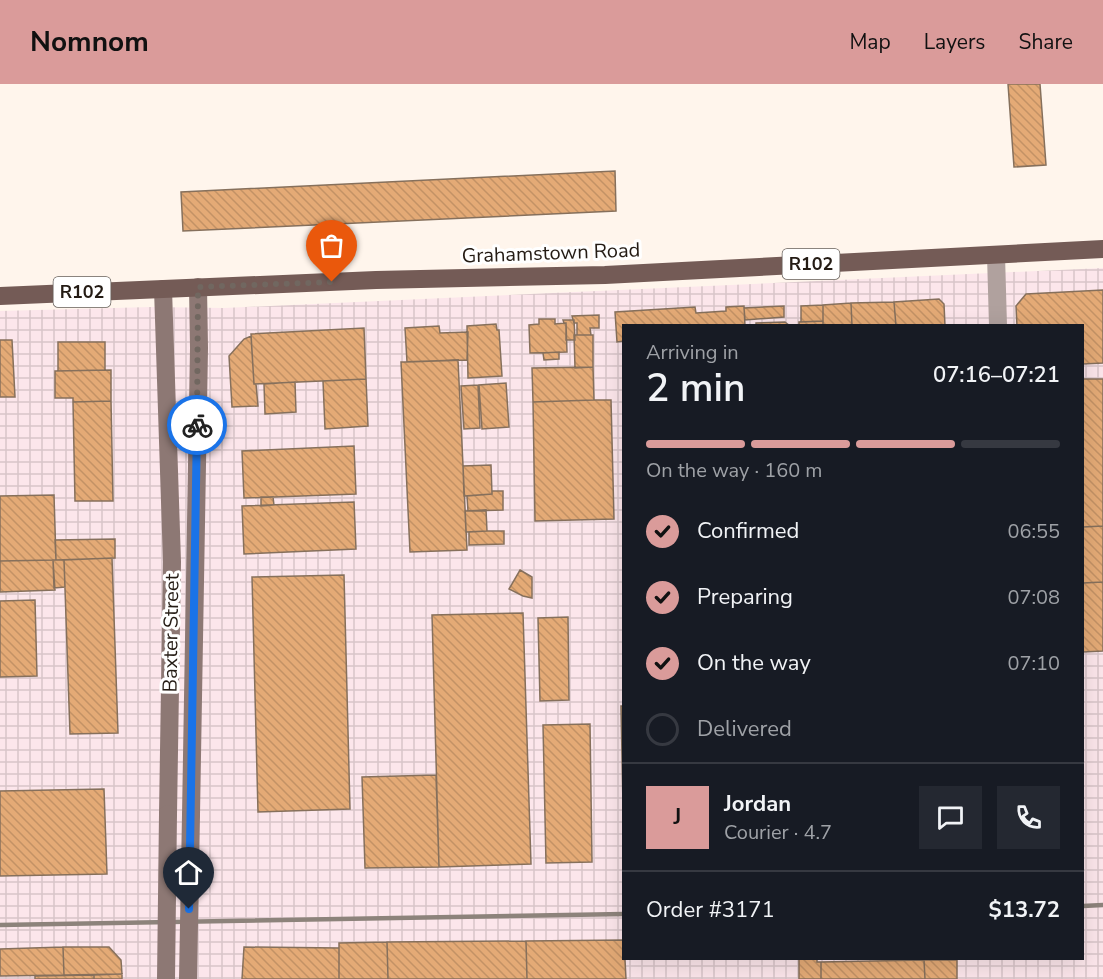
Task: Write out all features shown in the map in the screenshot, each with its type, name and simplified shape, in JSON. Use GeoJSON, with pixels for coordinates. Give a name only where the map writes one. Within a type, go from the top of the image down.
{"type":"FeatureCollection","features":[{"type":"Feature","properties":{"kind":"main road","name":"Grahamstown Road"},"geometry":{"type":"LineString","coordinates":[[0,296],[376,280],[594,275],[1103,249]]}},
{"type":"Feature","properties":{"kind":"main road","name":"Baxter Street"},"geometry":{"type":"LineString","coordinates":[[188,979],[199,348],[198,287]]}},
{"type":"Feature","properties":{"kind":"main road","name":"Baxter Street"},"geometry":{"type":"LineString","coordinates":[[163,289],[171,562],[166,979]]}},
{"type":"Feature","properties":{"kind":"street"},"geometry":{"type":"LineString","coordinates":[[996,255],[998,324]]}},
{"type":"Feature","properties":{"kind":"shaded area"},"geometry":{"type":"Polygon","coordinates":[[[1103,268],[1103,979],[0,979],[0,311],[151,307],[224,308],[1103,268]]]}},
{"type":"Feature","properties":{"kind":"building"},"geometry":{"type":"Polygon","coordinates":[[[1008,84],[1040,84],[1046,165],[1014,167],[1008,84]]]}},
{"type":"Feature","properties":{"kind":"building"},"geometry":{"type":"Polygon","coordinates":[[[615,171],[616,211],[183,231],[181,192],[615,171]]]}},
{"type":"Feature","properties":{"kind":"building"},"geometry":{"type":"Polygon","coordinates":[[[1103,290],[1103,363],[1084,364],[1084,324],[1017,324],[1016,306],[1026,294],[1103,290]]]}},
{"type":"Feature","properties":{"kind":"building"},"geometry":{"type":"Polygon","coordinates":[[[939,299],[944,304],[945,324],[896,324],[894,302],[939,299]]]}},
{"type":"Feature","properties":{"kind":"building"},"geometry":{"type":"Polygon","coordinates":[[[894,302],[896,324],[852,324],[851,303],[894,302]]]}},
{"type":"Feature","properties":{"kind":"building"},"geometry":{"type":"Polygon","coordinates":[[[851,303],[852,324],[823,324],[823,305],[851,303]]]}},
{"type":"Feature","properties":{"kind":"building"},"geometry":{"type":"Polygon","coordinates":[[[823,305],[823,321],[801,322],[801,306],[823,305]]]}},
{"type":"Feature","properties":{"kind":"building"},"geometry":{"type":"Polygon","coordinates":[[[744,306],[745,324],[622,324],[622,341],[617,342],[615,312],[695,307],[696,313],[726,311],[726,307],[744,306]]]}},
{"type":"Feature","properties":{"kind":"building"},"geometry":{"type":"Polygon","coordinates":[[[784,306],[784,317],[745,320],[744,308],[784,306]]]}},
{"type":"Feature","properties":{"kind":"building"},"geometry":{"type":"Polygon","coordinates":[[[599,315],[599,328],[590,328],[591,335],[577,335],[577,323],[574,323],[572,316],[599,315]]]}},
{"type":"Feature","properties":{"kind":"building"},"geometry":{"type":"Polygon","coordinates":[[[539,319],[555,319],[555,324],[566,323],[567,352],[530,353],[529,325],[539,324],[539,319]]]}},
{"type":"Feature","properties":{"kind":"building"},"geometry":{"type":"Polygon","coordinates":[[[563,320],[574,320],[575,340],[566,340],[566,323],[563,320]]]}},
{"type":"Feature","properties":{"kind":"building"},"geometry":{"type":"Polygon","coordinates":[[[823,321],[823,324],[799,324],[799,322],[823,321]]]}},
{"type":"Feature","properties":{"kind":"building"},"geometry":{"type":"Polygon","coordinates":[[[785,322],[788,324],[756,324],[785,322]]]}},
{"type":"Feature","properties":{"kind":"building"},"geometry":{"type":"Polygon","coordinates":[[[496,324],[499,330],[502,376],[468,378],[467,326],[496,324]]]}},
{"type":"Feature","properties":{"kind":"building"},"geometry":{"type":"Polygon","coordinates":[[[439,326],[440,333],[468,332],[467,360],[407,362],[405,328],[439,326]]]}},
{"type":"Feature","properties":{"kind":"building"},"geometry":{"type":"Polygon","coordinates":[[[364,328],[366,379],[254,384],[251,334],[364,328]]]}},
{"type":"Feature","properties":{"kind":"building"},"geometry":{"type":"Polygon","coordinates":[[[574,335],[593,335],[593,367],[575,368],[574,335]]]}},
{"type":"Feature","properties":{"kind":"building"},"geometry":{"type":"Polygon","coordinates":[[[251,336],[258,406],[232,407],[229,356],[244,339],[251,336]]]}},
{"type":"Feature","properties":{"kind":"building"},"geometry":{"type":"Polygon","coordinates":[[[0,340],[12,340],[15,397],[0,397],[0,340]]]}},
{"type":"Feature","properties":{"kind":"building"},"geometry":{"type":"Polygon","coordinates":[[[58,342],[105,342],[105,370],[58,371],[58,342]]]}},
{"type":"Feature","properties":{"kind":"building"},"geometry":{"type":"Polygon","coordinates":[[[559,352],[559,359],[544,360],[543,353],[559,352]]]}},
{"type":"Feature","properties":{"kind":"building"},"geometry":{"type":"Polygon","coordinates":[[[458,360],[467,550],[410,552],[401,362],[458,360]]]}},
{"type":"Feature","properties":{"kind":"building"},"geometry":{"type":"Polygon","coordinates":[[[593,367],[594,400],[533,402],[532,368],[593,367]]]}},
{"type":"Feature","properties":{"kind":"building"},"geometry":{"type":"Polygon","coordinates":[[[111,370],[111,401],[73,402],[73,398],[55,398],[55,371],[111,370]]]}},
{"type":"Feature","properties":{"kind":"building"},"geometry":{"type":"Polygon","coordinates":[[[366,379],[368,426],[325,429],[323,381],[366,379]]]}},
{"type":"Feature","properties":{"kind":"building"},"geometry":{"type":"Polygon","coordinates":[[[1084,379],[1103,379],[1103,526],[1084,527],[1084,379]]]}},
{"type":"Feature","properties":{"kind":"building"},"geometry":{"type":"Polygon","coordinates":[[[295,382],[296,412],[265,414],[264,384],[295,382]]]}},
{"type":"Feature","properties":{"kind":"building"},"geometry":{"type":"Polygon","coordinates":[[[506,383],[509,427],[482,429],[479,385],[506,383]]]}},
{"type":"Feature","properties":{"kind":"building"},"geometry":{"type":"Polygon","coordinates":[[[478,385],[480,428],[464,429],[461,386],[478,385]]]}},
{"type":"Feature","properties":{"kind":"building"},"geometry":{"type":"Polygon","coordinates":[[[611,400],[614,519],[535,521],[533,402],[611,400]]]}},
{"type":"Feature","properties":{"kind":"building"},"geometry":{"type":"Polygon","coordinates":[[[111,401],[113,501],[75,501],[73,402],[111,401]]]}},
{"type":"Feature","properties":{"kind":"building"},"geometry":{"type":"Polygon","coordinates":[[[354,446],[356,494],[244,498],[242,451],[354,446]]]}},
{"type":"Feature","properties":{"kind":"building"},"geometry":{"type":"Polygon","coordinates":[[[491,465],[492,494],[464,496],[463,466],[491,465]]]}},
{"type":"Feature","properties":{"kind":"building"},"geometry":{"type":"Polygon","coordinates":[[[492,491],[503,491],[503,510],[468,511],[467,496],[492,494],[492,491]]]}},
{"type":"Feature","properties":{"kind":"building"},"geometry":{"type":"Polygon","coordinates":[[[54,495],[56,560],[0,561],[0,496],[54,495]]]}},
{"type":"Feature","properties":{"kind":"building"},"geometry":{"type":"Polygon","coordinates":[[[261,497],[273,497],[274,505],[261,506],[261,497]]]}},
{"type":"Feature","properties":{"kind":"building"},"geometry":{"type":"Polygon","coordinates":[[[354,502],[356,549],[244,554],[242,506],[354,502]]]}},
{"type":"Feature","properties":{"kind":"building"},"geometry":{"type":"Polygon","coordinates":[[[486,510],[487,531],[466,532],[465,511],[486,510]]]}},
{"type":"Feature","properties":{"kind":"building"},"geometry":{"type":"Polygon","coordinates":[[[1103,526],[1103,582],[1084,583],[1084,527],[1103,526]]]}},
{"type":"Feature","properties":{"kind":"building"},"geometry":{"type":"Polygon","coordinates":[[[504,531],[504,544],[469,545],[469,532],[504,531]]]}},
{"type":"Feature","properties":{"kind":"building"},"geometry":{"type":"Polygon","coordinates":[[[115,539],[115,558],[56,560],[55,540],[115,539]]]}},
{"type":"Feature","properties":{"kind":"building"},"geometry":{"type":"Polygon","coordinates":[[[112,558],[118,733],[70,734],[64,560],[112,558]]]}},
{"type":"Feature","properties":{"kind":"building"},"geometry":{"type":"Polygon","coordinates":[[[53,560],[55,590],[0,592],[0,561],[53,560]]]}},
{"type":"Feature","properties":{"kind":"building"},"geometry":{"type":"Polygon","coordinates":[[[53,560],[64,560],[65,587],[54,588],[53,560]]]}},
{"type":"Feature","properties":{"kind":"building"},"geometry":{"type":"Polygon","coordinates":[[[520,570],[532,577],[532,598],[509,589],[520,570]]]}},
{"type":"Feature","properties":{"kind":"building"},"geometry":{"type":"Polygon","coordinates":[[[344,575],[350,809],[258,812],[252,577],[344,575]]]}},
{"type":"Feature","properties":{"kind":"building"},"geometry":{"type":"Polygon","coordinates":[[[1103,582],[1103,651],[1084,652],[1084,583],[1103,582]]]}},
{"type":"Feature","properties":{"kind":"building"},"geometry":{"type":"Polygon","coordinates":[[[35,600],[37,676],[0,677],[0,601],[35,600]]]}},
{"type":"Feature","properties":{"kind":"building"},"geometry":{"type":"Polygon","coordinates":[[[523,613],[531,864],[439,867],[432,615],[523,613]]]}},
{"type":"Feature","properties":{"kind":"building"},"geometry":{"type":"Polygon","coordinates":[[[568,617],[569,700],[540,701],[538,618],[568,617]]]}},
{"type":"Feature","properties":{"kind":"building"},"geometry":{"type":"Polygon","coordinates":[[[621,706],[622,706],[622,756],[621,706]]]}},
{"type":"Feature","properties":{"kind":"building"},"geometry":{"type":"Polygon","coordinates":[[[590,724],[592,862],[546,863],[543,725],[590,724]]]}},
{"type":"Feature","properties":{"kind":"building"},"geometry":{"type":"Polygon","coordinates":[[[436,775],[439,867],[365,868],[362,777],[436,775]]]}},
{"type":"Feature","properties":{"kind":"building"},"geometry":{"type":"Polygon","coordinates":[[[104,789],[107,874],[0,876],[0,791],[104,789]]]}},
{"type":"Feature","properties":{"kind":"building"},"geometry":{"type":"Polygon","coordinates":[[[622,940],[622,960],[625,960],[626,979],[527,979],[526,941],[622,940]]]}},
{"type":"Feature","properties":{"kind":"building"},"geometry":{"type":"Polygon","coordinates":[[[526,941],[527,979],[388,979],[387,942],[526,941]]]}},
{"type":"Feature","properties":{"kind":"building"},"geometry":{"type":"Polygon","coordinates":[[[387,942],[388,979],[339,979],[339,943],[387,942]]]}},
{"type":"Feature","properties":{"kind":"building"},"geometry":{"type":"Polygon","coordinates":[[[63,947],[64,975],[0,976],[0,949],[63,947]]]}},
{"type":"Feature","properties":{"kind":"building"},"geometry":{"type":"Polygon","coordinates":[[[63,947],[109,947],[121,960],[122,974],[64,975],[63,947]]]}},
{"type":"Feature","properties":{"kind":"building"},"geometry":{"type":"Polygon","coordinates":[[[244,947],[339,948],[339,979],[242,979],[244,947]]]}},
{"type":"Feature","properties":{"kind":"building"},"geometry":{"type":"Polygon","coordinates":[[[799,960],[821,962],[821,979],[799,979],[799,960]]]}},
{"type":"Feature","properties":{"kind":"building"},"geometry":{"type":"Polygon","coordinates":[[[924,960],[957,960],[957,979],[925,979],[924,960]]]}},
{"type":"Feature","properties":{"kind":"building"},"geometry":{"type":"Polygon","coordinates":[[[924,960],[925,979],[821,979],[821,962],[924,960]]]}},
{"type":"Feature","properties":{"kind":"building"},"geometry":{"type":"Polygon","coordinates":[[[122,974],[122,979],[94,979],[94,975],[122,974]]]}},
{"type":"Feature","properties":{"kind":"building"},"geometry":{"type":"Polygon","coordinates":[[[94,975],[94,979],[35,979],[35,976],[94,975]]]}},
{"type":"Feature","properties":{"kind":"railway"},"geometry":{"type":"LineString","coordinates":[[1084,906],[1103,905]]}},
{"type":"Feature","properties":{"kind":"railway"},"geometry":{"type":"LineString","coordinates":[[0,925],[622,914]]}},
{"type":"Feature","properties":{"kind":"way so far"},"geometry":{"type":"LineString","coordinates":[[197,425],[198,287],[332,282]]}},
{"type":"Feature","properties":{"kind":"route"},"geometry":{"type":"LineString","coordinates":[[189,909],[197,425]]}}]}
